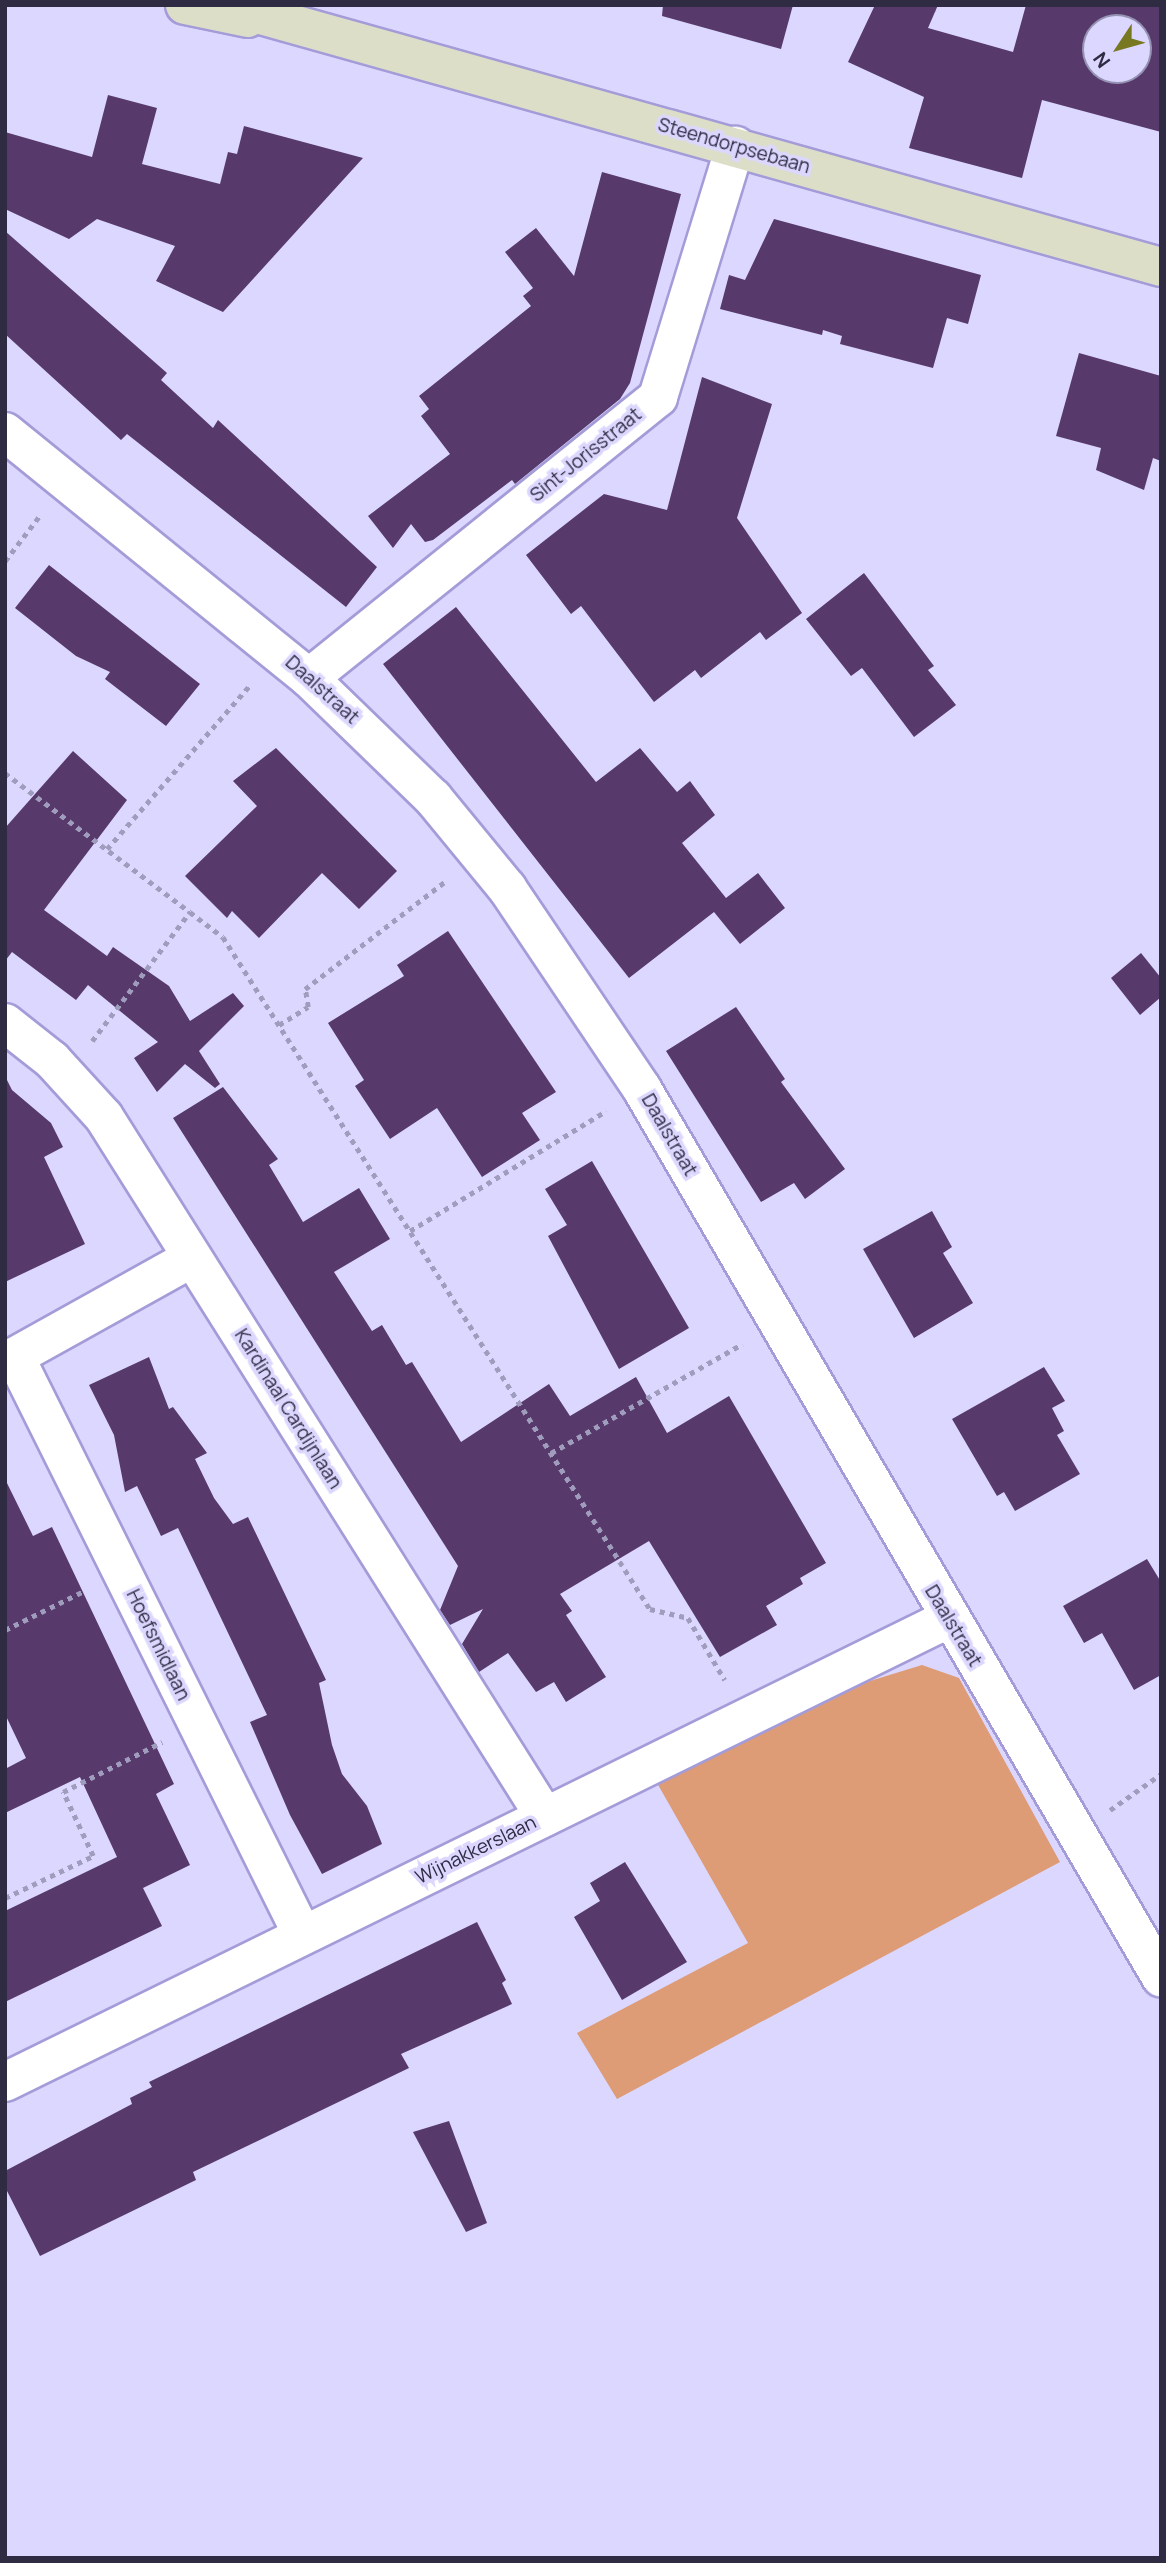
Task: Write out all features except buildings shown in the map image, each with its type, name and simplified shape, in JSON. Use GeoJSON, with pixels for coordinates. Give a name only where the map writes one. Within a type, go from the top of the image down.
{"type":"FeatureCollection","features":[{"type":"Feature","properties":{"kind":"main road","name":"Steendorpsebaan"},"geometry":{"type":"LineString","coordinates":[[185,5],[305,30]]}},
{"type":"Feature","properties":{"kind":"main road","name":"Steendorpsebaan"},"geometry":{"type":"LineString","coordinates":[[225,5],[305,30],[735,146],[1161,267]]}},
{"type":"Feature","properties":{"kind":"street","name":"Sint-Jorisstraat"},"geometry":{"type":"LineString","coordinates":[[309,678],[658,397],[735,146]]}},
{"type":"Feature","properties":{"kind":"street","name":"Daalstraat"},"geometry":{"type":"LineString","coordinates":[[5,432],[279,651],[364,727],[481,854],[642,1089],[948,1619],[1078,1833],[1161,1977]]}},
{"type":"Feature","properties":{"kind":"street","name":"Kardinaal Cardijnlaan"},"geometry":{"type":"LineString","coordinates":[[5,1023],[66,1075],[104,1117],[545,1817]]}},
{"type":"Feature","properties":{"kind":"street"},"geometry":{"type":"LineString","coordinates":[[10,1359],[192,1258]]}},
{"type":"Feature","properties":{"kind":"street","name":"Hoefsmidlaan"},"geometry":{"type":"LineString","coordinates":[[10,1359],[122,1572],[302,1934]]}},
{"type":"Feature","properties":{"kind":"street","name":"Wijnakkerslaan"},"geometry":{"type":"LineString","coordinates":[[5,2082],[948,1619]]}},
{"type":"Feature","properties":{"kind":"path"},"geometry":{"type":"LineString","coordinates":[[5,561],[66,480]]}},
{"type":"Feature","properties":{"kind":"path"},"geometry":{"type":"LineString","coordinates":[[107,849],[279,651]]}},
{"type":"Feature","properties":{"kind":"path"},"geometry":{"type":"LineString","coordinates":[[5,773],[223,937],[650,1609],[688,1618],[749,1719]]}},
{"type":"Feature","properties":{"kind":"path"},"geometry":{"type":"LineString","coordinates":[[279,1025],[307,1007],[305,989],[481,854]]}},
{"type":"Feature","properties":{"kind":"path"},"geometry":{"type":"LineString","coordinates":[[66,1075],[190,912]]}},
{"type":"Feature","properties":{"kind":"path"},"geometry":{"type":"LineString","coordinates":[[410,1231],[642,1089]]}},
{"type":"Feature","properties":{"kind":"path"},"geometry":{"type":"LineString","coordinates":[[551,1452],[777,1324]]}},
{"type":"Feature","properties":{"kind":"path"},"geometry":{"type":"LineString","coordinates":[[5,1630],[122,1572]]}},
{"type":"Feature","properties":{"kind":"path"},"geometry":{"type":"LineString","coordinates":[[5,1898],[93,1856],[62,1792],[198,1724]]}},
{"type":"Feature","properties":{"kind":"path"},"geometry":{"type":"LineString","coordinates":[[1078,1833],[1161,1773]]}},
{"type":"Feature","properties":{"kind":"shaded area"},"geometry":{"type":"Polygon","coordinates":[[[922,1665],[959,1678],[1060,1862],[617,2099],[577,2033],[748,1943],[657,1783],[844,1689],[922,1665]]]}}]}
